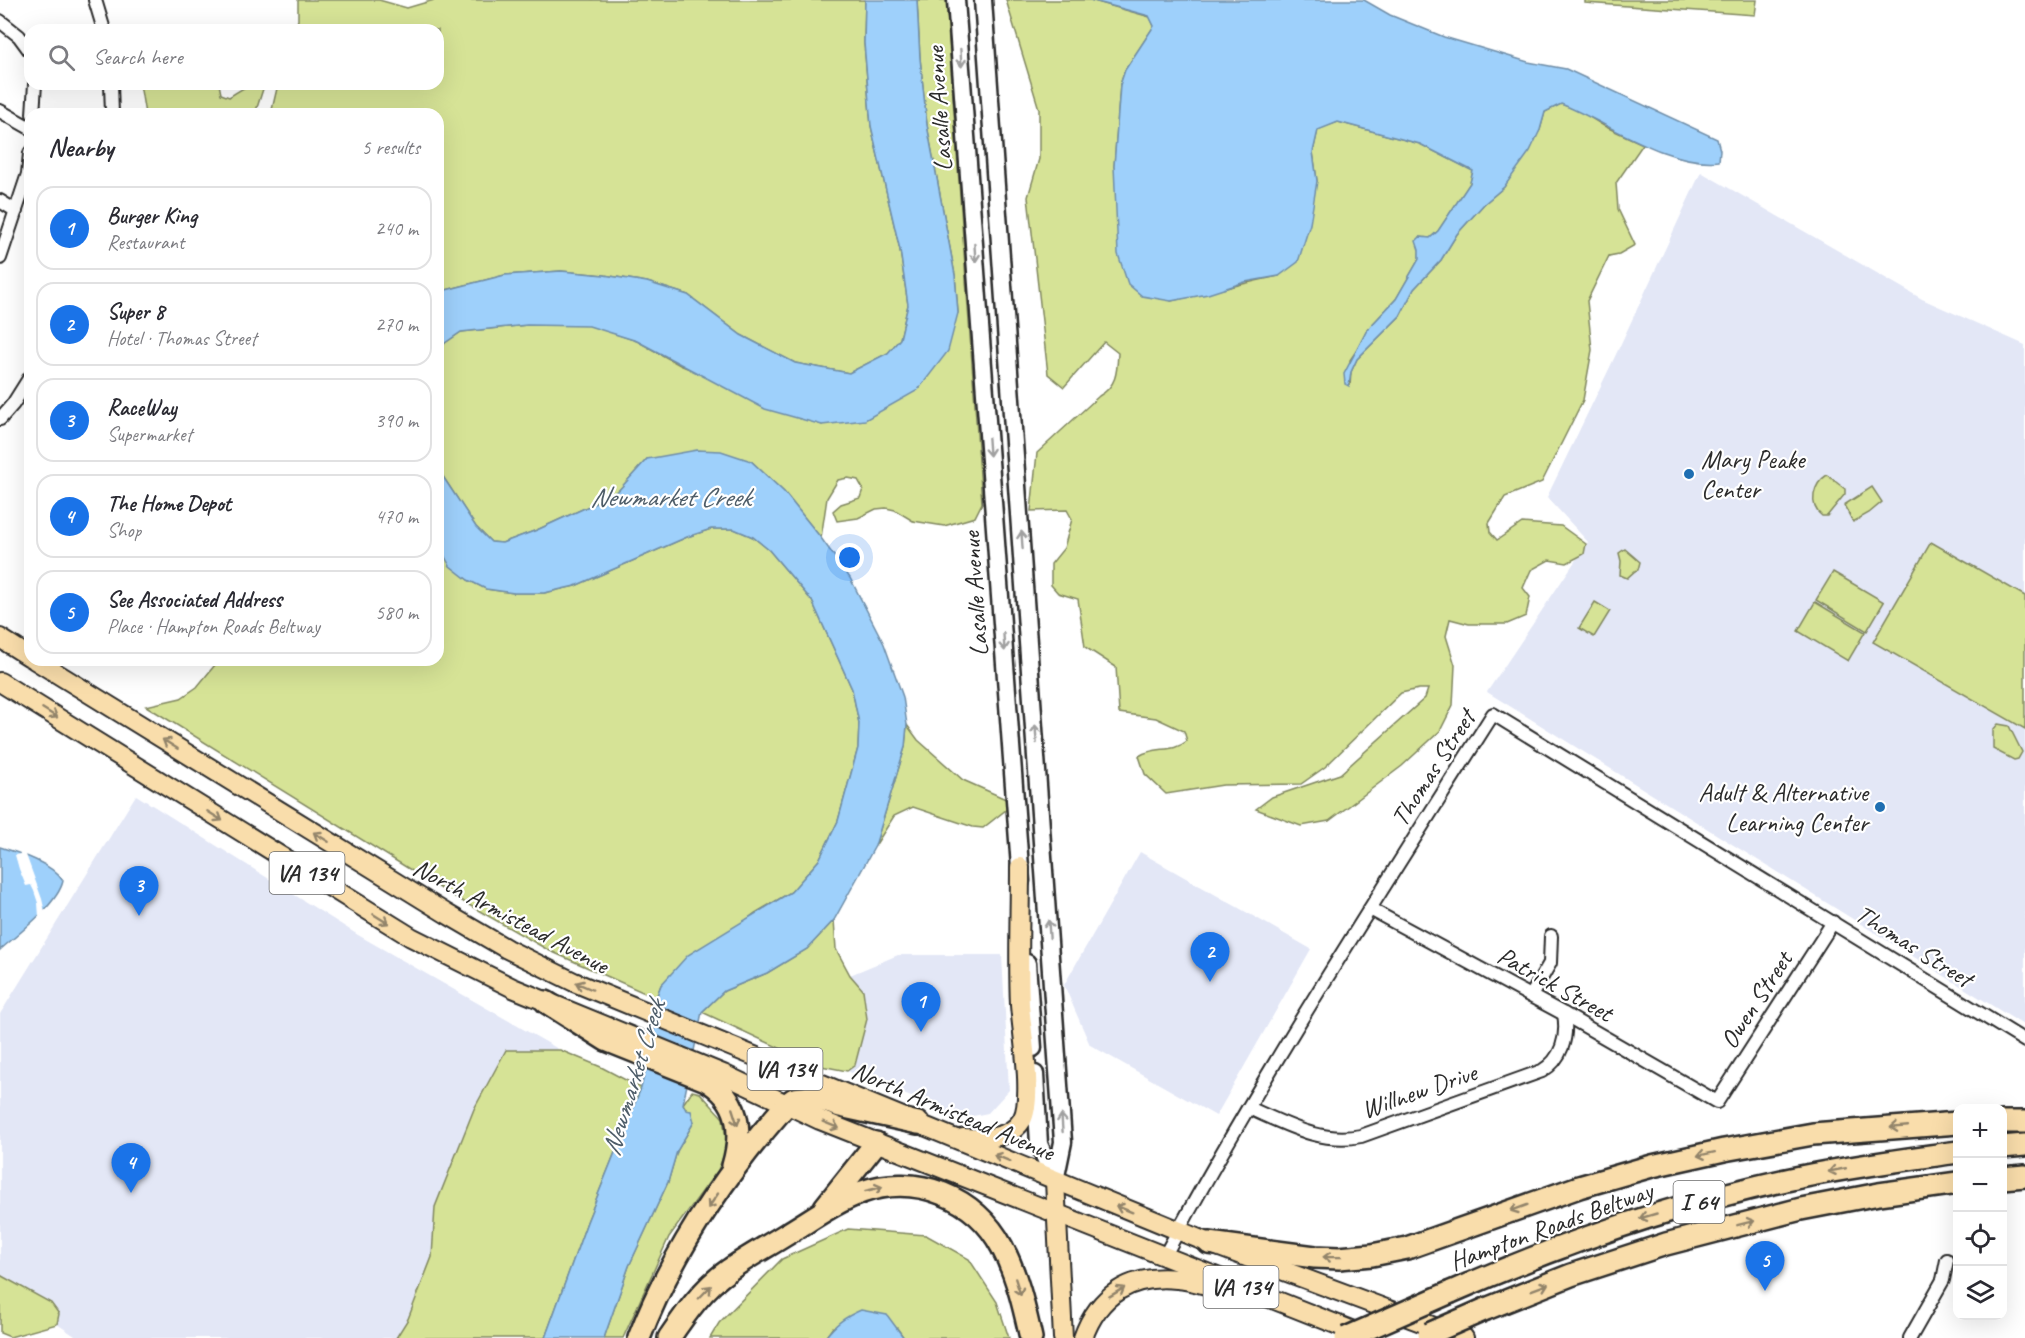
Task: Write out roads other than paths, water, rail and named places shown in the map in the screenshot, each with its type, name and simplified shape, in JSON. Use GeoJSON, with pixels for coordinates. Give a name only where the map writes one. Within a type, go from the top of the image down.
{"type":"FeatureCollection","features":[{"type":"Feature","properties":{"kind":"highway"},"geometry":{"type":"LineString","coordinates":[[546,1002],[606,1040],[626,1041],[700,1071],[725,1095],[736,1118],[739,1130],[738,1148],[732,1172]]}},
{"type":"Feature","properties":{"kind":"highway"},"geometry":{"type":"LineString","coordinates":[[639,1338],[666,1278],[688,1238],[732,1172],[786,1105],[794,1099],[811,1097],[840,1106],[918,1123]]}},
{"type":"Feature","properties":{"kind":"highway"},"geometry":{"type":"LineString","coordinates":[[2007,1122],[2025,1122]]}},
{"type":"Feature","properties":{"kind":"highway"},"geometry":{"type":"LineString","coordinates":[[1209,1243],[1315,1257],[1339,1258],[1372,1255],[1407,1248],[1580,1187],[1652,1166],[1813,1134],[1953,1124]]}},
{"type":"Feature","properties":{"kind":"highway"},"geometry":{"type":"LineString","coordinates":[[820,1212],[876,1143]]}},
{"type":"Feature","properties":{"kind":"highway"},"geometry":{"type":"LineString","coordinates":[[2007,1147],[2025,1145]]}},
{"type":"Feature","properties":{"kind":"highway","name":"Hampton Roads Beltway"},"geometry":{"type":"LineString","coordinates":[[1346,1338],[1527,1258],[1634,1220],[1791,1179],[1868,1164],[1953,1153]]}},
{"type":"Feature","properties":{"kind":"highway"},"geometry":{"type":"LineString","coordinates":[[2007,1178],[2025,1176]]}},
{"type":"Feature","properties":{"kind":"highway","name":"Hampton Roads Beltway"},"geometry":{"type":"LineString","coordinates":[[1425,1337],[1486,1309],[1571,1275],[1666,1244],[1801,1209],[1879,1194],[1953,1184]]}},
{"type":"Feature","properties":{"kind":"highway"},"geometry":{"type":"LineString","coordinates":[[669,1338],[704,1291],[727,1271],[820,1212],[860,1192],[897,1185],[937,1190],[956,1198],[980,1217],[1001,1244],[1016,1282],[1031,1338]]}},
{"type":"Feature","properties":{"kind":"main road","name":"Lasalle Avenue"},"geometry":{"type":"LineString","coordinates":[[956,0],[1039,1144],[1055,1181]]}},
{"type":"Feature","properties":{"kind":"main road","name":"Lasalle Avenue"},"geometry":{"type":"LineString","coordinates":[[983,0],[1063,1142],[1055,1181],[1063,1338]]}},
{"type":"Feature","properties":{"kind":"main road"},"geometry":{"type":"LineString","coordinates":[[0,638],[24,653]]}},
{"type":"Feature","properties":{"kind":"main road","name":"North Armistead Avenue"},"geometry":{"type":"LineString","coordinates":[[45,666],[467,926],[507,949],[574,982],[1178,1231],[1464,1338]]}},
{"type":"Feature","properties":{"kind":"main road","name":"VA 134"},"geometry":{"type":"LineString","coordinates":[[0,682],[411,937],[473,969],[546,1002]]}},
{"type":"Feature","properties":{"kind":"main road"},"geometry":{"type":"LineString","coordinates":[[953,1138],[992,1138],[1003,1135],[1018,1125],[1025,1112],[1026,1084],[1020,1005],[1020,867]]}},
{"type":"Feature","properties":{"kind":"main road","name":"VA 134"},"geometry":{"type":"LineString","coordinates":[[700,1071],[876,1143],[1371,1338]]}},
{"type":"Feature","properties":{"kind":"main road"},"geometry":{"type":"LineString","coordinates":[[1083,1338],[1091,1318],[1105,1300],[1131,1284],[1145,1280],[1177,1279],[1267,1297]]}},
{"type":"Feature","properties":{"kind":"street"},"geometry":{"type":"LineString","coordinates":[[95,0],[102,24]]}},
{"type":"Feature","properties":{"kind":"street"},"geometry":{"type":"LineString","coordinates":[[0,21],[24,43]]}},
{"type":"Feature","properties":{"kind":"street"},"geometry":{"type":"LineString","coordinates":[[33,108],[35,90]]}},
{"type":"Feature","properties":{"kind":"street"},"geometry":{"type":"LineString","coordinates":[[111,90],[112,108]]}},
{"type":"Feature","properties":{"kind":"street"},"geometry":{"type":"LineString","coordinates":[[0,111],[24,125]]}},
{"type":"Feature","properties":{"kind":"street"},"geometry":{"type":"LineString","coordinates":[[0,258],[24,186]]}},
{"type":"Feature","properties":{"kind":"street"},"geometry":{"type":"LineString","coordinates":[[0,201],[16,211]]}},
{"type":"Feature","properties":{"kind":"street"},"geometry":{"type":"LineString","coordinates":[[0,419],[24,387]]}},
{"type":"Feature","properties":{"kind":"street","name":"Thomas Street"},"geometry":{"type":"LineString","coordinates":[[1164,1257],[1249,1108],[1370,909],[1493,714],[2025,1041]]}},
{"type":"Feature","properties":{"kind":"street","name":"Patrick Street"},"geometry":{"type":"LineString","coordinates":[[1370,909],[1564,1014],[1717,1101]]}},
{"type":"Feature","properties":{"kind":"street","name":"Owen Street"},"geometry":{"type":"LineString","coordinates":[[1717,1101],[1833,922]]}},
{"type":"Feature","properties":{"kind":"street"},"geometry":{"type":"LineString","coordinates":[[1531,996],[1550,963],[1551,936]]}},
{"type":"Feature","properties":{"kind":"street","name":"Willnew Drive"},"geometry":{"type":"LineString","coordinates":[[1249,1108],[1313,1135],[1337,1138],[1361,1136],[1542,1071],[1553,1063],[1562,1048],[1566,1031],[1564,1014]]}},
{"type":"Feature","properties":{"kind":"street"},"geometry":{"type":"LineString","coordinates":[[1910,1338],[1943,1280],[1947,1260]]}},
{"type":"Feature","properties":{"kind":"water","name":"Newmarket Creek"},"geometry":{"type":"Polygon","coordinates":[[[865,0],[917,0],[927,125],[955,275],[958,313],[948,351],[918,390],[865,420],[822,425],[765,409],[637,341],[589,326],[527,325],[461,332],[444,344],[444,290],[505,275],[561,271],[647,282],[688,295],[741,335],[795,363],[849,373],[888,353],[900,339],[908,305],[900,250],[871,126],[864,43],[865,0]]]}},
{"type":"Feature","properties":{"kind":"water"},"geometry":{"type":"Polygon","coordinates":[[[1090,0],[1364,0],[1390,15],[1444,37],[1528,62],[1566,69],[1717,139],[1720,150],[1719,161],[1699,161],[1659,150],[1561,104],[1545,112],[1530,151],[1504,187],[1484,204],[1457,234],[1441,260],[1414,289],[1400,316],[1357,359],[1351,372],[1349,386],[1345,384],[1344,374],[1367,330],[1396,299],[1419,259],[1416,241],[1420,237],[1430,238],[1438,231],[1470,183],[1473,171],[1420,144],[1338,122],[1318,130],[1313,152],[1317,181],[1310,224],[1298,262],[1279,276],[1245,282],[1208,294],[1171,301],[1142,296],[1128,284],[1118,254],[1114,166],[1120,85],[1125,70],[1154,26],[1149,16],[1090,0]]]}},
{"type":"Feature","properties":{"kind":"water","name":"Newmarket Creek"},"geometry":{"type":"Polygon","coordinates":[[[697,450],[721,451],[751,461],[784,492],[850,578],[884,644],[903,697],[907,725],[905,747],[875,846],[834,920],[807,949],[767,973],[724,991],[702,1012],[683,1104],[686,1110],[691,1111],[694,1122],[677,1151],[668,1182],[629,1266],[604,1338],[545,1338],[587,1222],[641,1088],[654,1035],[656,998],[661,985],[688,955],[791,892],[819,860],[838,821],[858,748],[859,723],[852,689],[812,601],[769,550],[753,537],[734,529],[711,529],[687,537],[575,586],[544,593],[514,593],[486,589],[468,580],[450,566],[444,555],[444,478],[476,527],[491,542],[502,543],[537,530],[619,490],[647,459],[697,450]]]}},
{"type":"Feature","properties":{"kind":"water"},"geometry":{"type":"Polygon","coordinates":[[[0,847],[43,864],[63,881],[60,890],[46,909],[0,950],[0,847]]]}},
{"type":"Feature","properties":{"kind":"water"},"geometry":{"type":"Polygon","coordinates":[[[861,1310],[887,1315],[904,1338],[825,1338],[841,1321],[861,1310]]]}},
{"type":"Feature","properties":{"kind":"place","name":"Mary Peake Center"},"geometry":{"type":"Point","coordinates":[1689,474]}},
{"type":"Feature","properties":{"kind":"place","name":"Adult & Alternative Learning Center"},"geometry":{"type":"Point","coordinates":[1880,807]}},
{"type":"Feature","properties":{"kind":"place","name":"RaceWay"},"geometry":{"type":"Point","coordinates":[139,916]}},
{"type":"Feature","properties":{"kind":"place","name":"Super 8"},"geometry":{"type":"Point","coordinates":[1210,982]}},
{"type":"Feature","properties":{"kind":"place","name":"Burger King"},"geometry":{"type":"Point","coordinates":[921,1032]}},
{"type":"Feature","properties":{"kind":"place","name":"The Home Depot"},"geometry":{"type":"Point","coordinates":[131,1193]}},
{"type":"Feature","properties":{"kind":"place","name":"See Associated Address"},"geometry":{"type":"Point","coordinates":[1765,1291]}}]}
